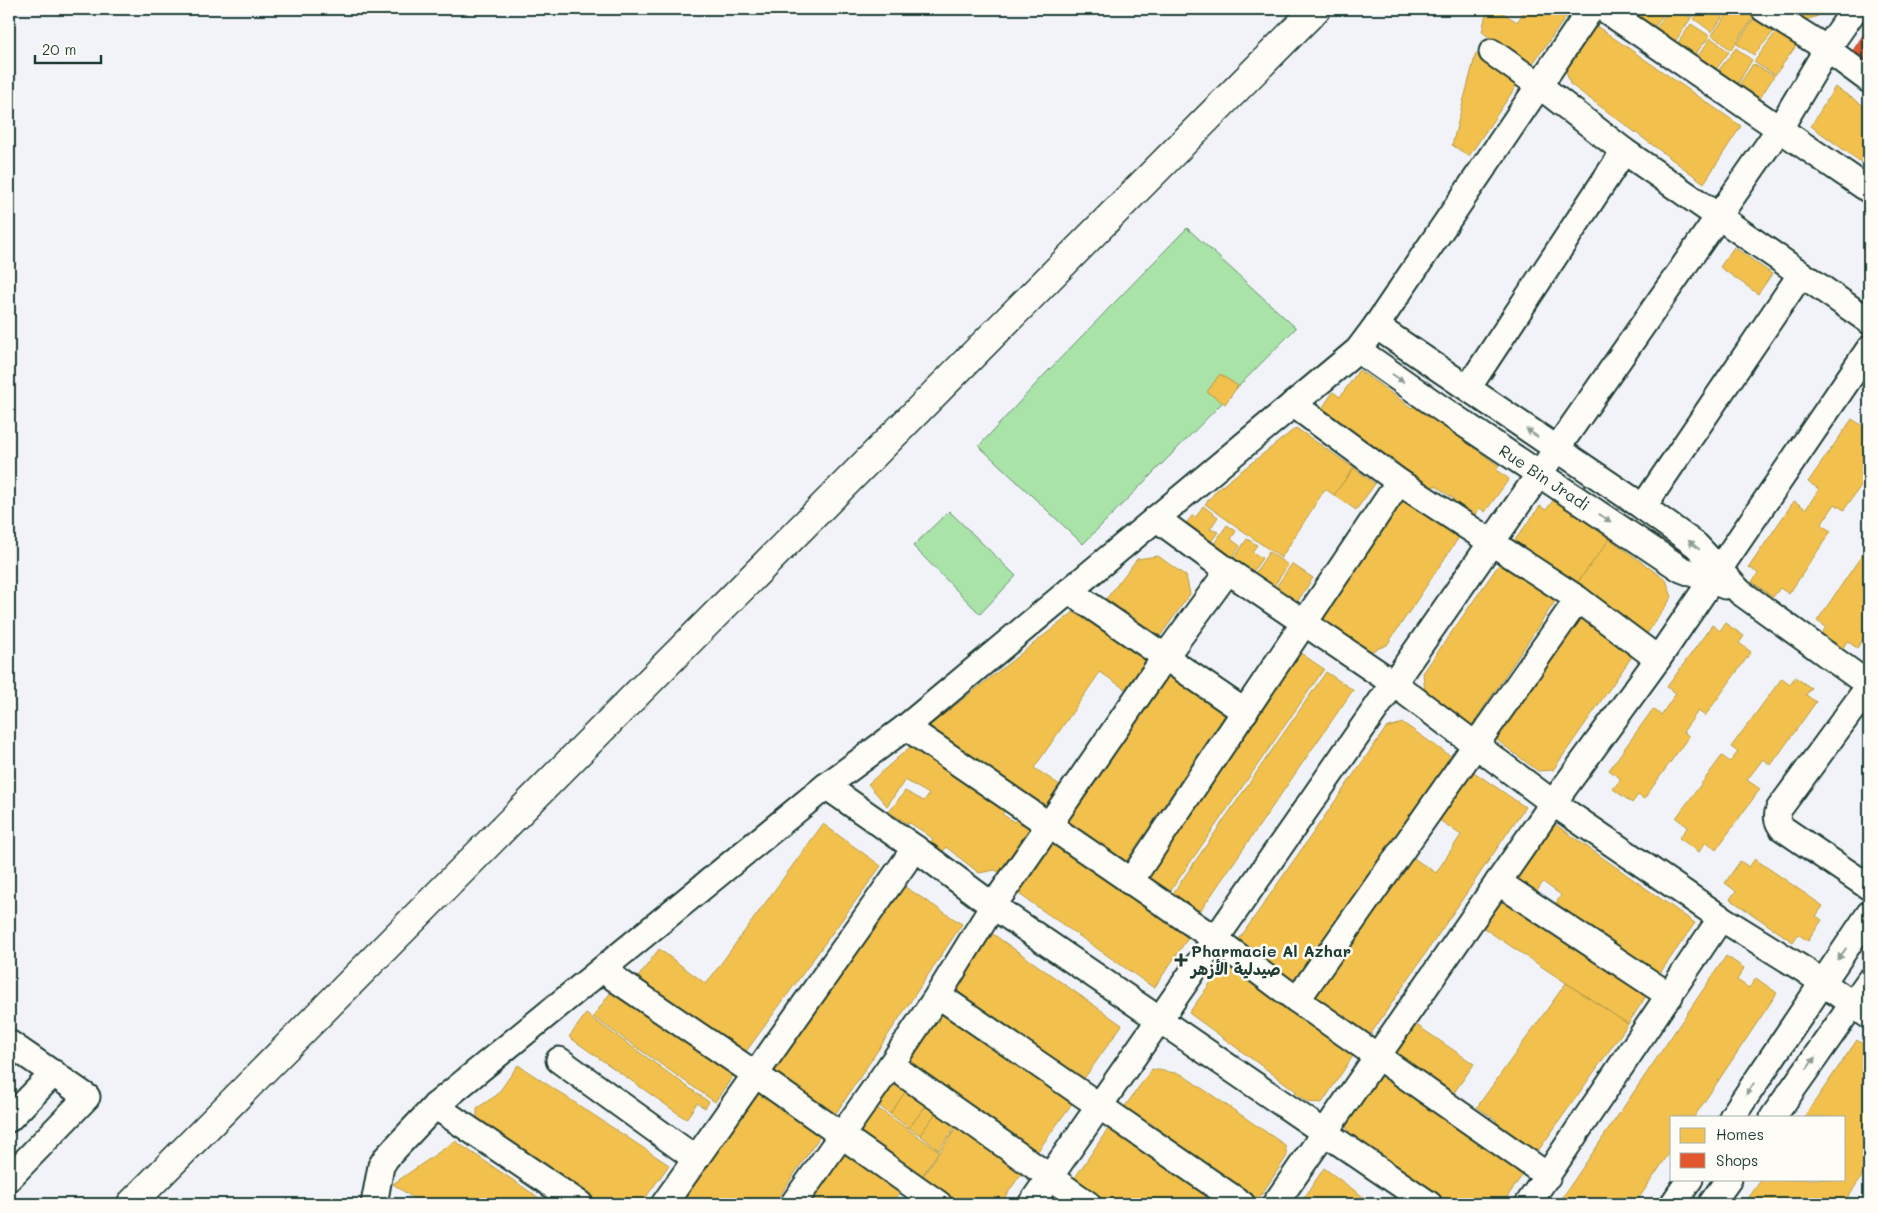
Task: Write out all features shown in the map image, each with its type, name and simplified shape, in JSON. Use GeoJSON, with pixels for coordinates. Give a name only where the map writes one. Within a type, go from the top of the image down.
{"type":"FeatureCollection","features":[{"type":"Feature","properties":{"kind":"main road"},"geometry":{"type":"LineString","coordinates":[[131,1204],[1316,9]]}},
{"type":"Feature","properties":{"kind":"street"},"geometry":{"type":"LineString","coordinates":[[374,1204],[381,1166],[386,1158],[434,1106],[826,786],[906,727],[1358,350],[1591,9]]}},
{"type":"Feature","properties":{"kind":"street"},"geometry":{"type":"LineString","coordinates":[[1604,9],[1869,190]]}},
{"type":"Feature","properties":{"kind":"street"},"geometry":{"type":"LineString","coordinates":[[1764,9],[1827,49],[1869,80]]}},
{"type":"Feature","properties":{"kind":"street"},"geometry":{"type":"LineString","coordinates":[[1031,1204],[1780,128],[1827,49],[1855,9]]}},
{"type":"Feature","properties":{"kind":"street"},"geometry":{"type":"LineString","coordinates":[[1492,52],[1540,86],[1624,151],[1869,321]]}},
{"type":"Feature","properties":{"kind":"street"},"geometry":{"type":"LineString","coordinates":[[1468,388],[1624,151]]}},
{"type":"Feature","properties":{"kind":"street"},"geometry":{"type":"LineString","coordinates":[[1643,507],[1801,274]]}},
{"type":"Feature","properties":{"kind":"street","name":"Rue Bin Jradi"},"geometry":{"type":"LineString","coordinates":[[1376,326],[1696,545],[1715,575]]}},
{"type":"Feature","properties":{"kind":"street"},"geometry":{"type":"LineString","coordinates":[[1275,1204],[1553,803],[1658,659],[1869,349]]}},
{"type":"Feature","properties":{"kind":"street","name":"Rue Bin Jradi"},"geometry":{"type":"LineString","coordinates":[[1358,350],[1538,474],[1681,568],[1715,575],[1869,685]]}},
{"type":"Feature","properties":{"kind":"street"},"geometry":{"type":"LineString","coordinates":[[1293,404],[1400,482],[1578,599],[1658,659]]}},
{"type":"Feature","properties":{"kind":"street"},"geometry":{"type":"LineString","coordinates":[[1130,882],[1400,482]]}},
{"type":"Feature","properties":{"kind":"street"},"geometry":{"type":"LineString","coordinates":[[1156,518],[1228,571],[1393,683],[1553,803],[1721,918],[1822,982],[1861,1010]]}},
{"type":"Feature","properties":{"kind":"street"},"geometry":{"type":"LineString","coordinates":[[793,1204],[938,995],[993,906],[1165,657],[1228,571]]}},
{"type":"Feature","properties":{"kind":"street"},"geometry":{"type":"LineString","coordinates":[[1069,591],[1245,712]]}},
{"type":"Feature","properties":{"kind":"street"},"geometry":{"type":"LineString","coordinates":[[1297,1000],[1474,744],[1578,599]]}},
{"type":"Feature","properties":{"kind":"street"},"geometry":{"type":"LineString","coordinates":[[1869,685],[1779,809],[1777,816],[1777,822],[1782,828],[1869,887]]}},
{"type":"Feature","properties":{"kind":"street"},"geometry":{"type":"LineString","coordinates":[[906,727],[1215,940],[1377,1057],[1548,1176]]}},
{"type":"Feature","properties":{"kind":"street"},"geometry":{"type":"LineString","coordinates":[[826,786],[915,848],[993,906],[1429,1204]]}},
{"type":"Feature","properties":{"kind":"street"},"geometry":{"type":"LineString","coordinates":[[664,1204],[915,848]]}},
{"type":"Feature","properties":{"kind":"street"},"geometry":{"type":"LineString","coordinates":[[1498,882],[1670,996]]}},
{"type":"Feature","properties":{"kind":"street"},"geometry":{"type":"LineString","coordinates":[[1733,1116],[1869,914]]}},
{"type":"Feature","properties":{"kind":"street"},"geometry":{"type":"LineString","coordinates":[[1528,1204],[1721,918]]}},
{"type":"Feature","properties":{"kind":"street"},"geometry":{"type":"LineString","coordinates":[[614,978],[841,1135],[924,1200]]}},
{"type":"Feature","properties":{"kind":"street"},"geometry":{"type":"LineString","coordinates":[[1774,1116],[1861,1010],[1869,981]]}},
{"type":"Feature","properties":{"kind":"street"},"geometry":{"type":"LineString","coordinates":[[938,995],[1101,1105],[1242,1204]]}},
{"type":"Feature","properties":{"kind":"street"},"geometry":{"type":"LineString","coordinates":[[9,1043],[86,1097],[9,1178]]}},
{"type":"Feature","properties":{"kind":"street"},"geometry":{"type":"LineString","coordinates":[[559,1060],[696,1159]]}},
{"type":"Feature","properties":{"kind":"street"},"geometry":{"type":"LineString","coordinates":[[891,1065],[1088,1204]]}},
{"type":"Feature","properties":{"kind":"street"},"geometry":{"type":"LineString","coordinates":[[9,1119],[54,1073]]}},
{"type":"Feature","properties":{"kind":"street"},"geometry":{"type":"LineString","coordinates":[[434,1106],[580,1204]]}},
{"type":"Feature","properties":{"kind":"street"},"geometry":{"type":"LineString","coordinates":[[1673,1204],[1689,1180]]}},
{"type":"Feature","properties":{"kind":"street"},"geometry":{"type":"LineString","coordinates":[[1711,1204],[1728,1180]]}},
{"type":"Feature","properties":{"kind":"green space"},"geometry":{"type":"Polygon","coordinates":[[[1187,228],[1296,328],[1083,544],[979,446],[1046,373],[1187,228]]]}},
{"type":"Feature","properties":{"kind":"green space"},"geometry":{"type":"Polygon","coordinates":[[[949,511],[1016,576],[980,614],[913,546],[949,511]]]}},
{"type":"Feature","properties":{"kind":"building: Homes"},"geometry":{"type":"Polygon","coordinates":[[[1487,9],[1497,9],[1517,22],[1526,9],[1571,10],[1531,66],[1482,32],[1487,9]]]}},
{"type":"Feature","properties":{"kind":"building: Homes"},"geometry":{"type":"Polygon","coordinates":[[[1639,9],[1667,9],[1651,32],[1632,19],[1639,9]]]}},
{"type":"Feature","properties":{"kind":"building: Homes"},"geometry":{"type":"Polygon","coordinates":[[[1669,9],[1676,9],[1691,18],[1672,46],[1653,33],[1669,9]]]}},
{"type":"Feature","properties":{"kind":"building: Homes"},"geometry":{"type":"Polygon","coordinates":[[[1681,9],[1698,9],[1692,17],[1681,9]]]}},
{"type":"Feature","properties":{"kind":"building: Homes"},"geometry":{"type":"Polygon","coordinates":[[[1701,9],[1728,9],[1712,32],[1694,19],[1701,9]]]}},
{"type":"Feature","properties":{"kind":"building: Homes"},"geometry":{"type":"Polygon","coordinates":[[[1731,9],[1746,9],[1755,15],[1731,50],[1712,35],[1731,9]]]}},
{"type":"Feature","properties":{"kind":"building: Homes"},"geometry":{"type":"Polygon","coordinates":[[[1778,9],[1822,9],[1818,16],[1802,21],[1778,9]]]}},
{"type":"Feature","properties":{"kind":"building: Homes"},"geometry":{"type":"Polygon","coordinates":[[[1755,17],[1774,31],[1754,55],[1737,44],[1755,17]]]}},
{"type":"Feature","properties":{"kind":"building: Homes"},"geometry":{"type":"Polygon","coordinates":[[[1592,23],[1741,126],[1704,183],[1570,84],[1564,64],[1592,23]]]}},
{"type":"Feature","properties":{"kind":"building: Homes"},"geometry":{"type":"Polygon","coordinates":[[[1691,24],[1710,36],[1692,58],[1675,47],[1691,24]]]}},
{"type":"Feature","properties":{"kind":"building: Homes"},"geometry":{"type":"Polygon","coordinates":[[[1776,32],[1796,46],[1775,75],[1754,62],[1776,32]]]}},
{"type":"Feature","properties":{"kind":"building: Homes"},"geometry":{"type":"Polygon","coordinates":[[[1711,38],[1729,52],[1711,76],[1692,64],[1711,38]]]}},
{"type":"Feature","properties":{"kind":"building: Homes"},"geometry":{"type":"Polygon","coordinates":[[[1736,48],[1752,60],[1734,90],[1714,76],[1736,48]]]}},
{"type":"Feature","properties":{"kind":"building: Homes"},"geometry":{"type":"Polygon","coordinates":[[[1476,53],[1519,82],[1469,156],[1452,145],[1476,53]]]}},
{"type":"Feature","properties":{"kind":"building: Homes"},"geometry":{"type":"Polygon","coordinates":[[[1753,64],[1774,76],[1757,103],[1735,91],[1753,64]]]}},
{"type":"Feature","properties":{"kind":"building: Homes"},"geometry":{"type":"Polygon","coordinates":[[[1835,87],[1869,109],[1869,168],[1811,126],[1835,87]]]}},
{"type":"Feature","properties":{"kind":"building: Homes"},"geometry":{"type":"Polygon","coordinates":[[[1734,247],[1772,274],[1758,294],[1720,267],[1734,247]]]}},
{"type":"Feature","properties":{"kind":"building: Homes"},"geometry":{"type":"Polygon","coordinates":[[[1359,370],[1412,408],[1415,405],[1499,466],[1496,470],[1509,479],[1485,512],[1480,508],[1468,523],[1448,508],[1454,499],[1435,485],[1427,496],[1319,413],[1333,392],[1340,397],[1359,370]]]}},
{"type":"Feature","properties":{"kind":"building: Homes"},"geometry":{"type":"Polygon","coordinates":[[[1220,374],[1238,386],[1225,404],[1207,392],[1220,374]]]}},
{"type":"Feature","properties":{"kind":"building: Homes"},"geometry":{"type":"Polygon","coordinates":[[[1852,419],[1866,428],[1869,422],[1869,474],[1844,510],[1835,504],[1821,525],[1831,531],[1789,594],[1780,588],[1773,597],[1752,582],[1758,573],[1749,567],[1794,501],[1806,509],[1819,489],[1808,482],[1852,419]]]}},
{"type":"Feature","properties":{"kind":"building: Homes"},"geometry":{"type":"Polygon","coordinates":[[[1296,428],[1354,468],[1334,495],[1325,489],[1281,558],[1205,504],[1217,490],[1296,428]]]}},
{"type":"Feature","properties":{"kind":"building: Homes"},"geometry":{"type":"Polygon","coordinates":[[[1354,468],[1375,484],[1356,510],[1334,495],[1354,468]]]}},
{"type":"Feature","properties":{"kind":"building: Homes"},"geometry":{"type":"Polygon","coordinates":[[[1400,497],[1459,537],[1387,645],[1364,654],[1314,620],[1400,497]]]}},
{"type":"Feature","properties":{"kind":"building: Homes"},"geometry":{"type":"Polygon","coordinates":[[[1555,498],[1610,539],[1574,587],[1512,544],[1540,506],[1546,510],[1555,498]]]}},
{"type":"Feature","properties":{"kind":"building: Homes"},"geometry":{"type":"Polygon","coordinates":[[[1203,506],[1218,517],[1210,529],[1218,532],[1206,549],[1188,535],[1187,522],[1192,516],[1196,517],[1203,506]]]}},
{"type":"Feature","properties":{"kind":"building: Homes"},"geometry":{"type":"Polygon","coordinates":[[[1227,525],[1236,531],[1231,539],[1240,546],[1231,559],[1213,545],[1227,525]]]}},
{"type":"Feature","properties":{"kind":"building: Homes"},"geometry":{"type":"Polygon","coordinates":[[[1247,539],[1257,545],[1252,552],[1262,558],[1252,573],[1232,561],[1247,539]]]}},
{"type":"Feature","properties":{"kind":"building: Homes"},"geometry":{"type":"Polygon","coordinates":[[[1610,539],[1666,580],[1672,597],[1644,638],[1574,587],[1610,539]]]}},
{"type":"Feature","properties":{"kind":"building: Homes"},"geometry":{"type":"Polygon","coordinates":[[[1269,552],[1288,565],[1272,589],[1253,576],[1269,552]]]}},
{"type":"Feature","properties":{"kind":"building: Homes"},"geometry":{"type":"Polygon","coordinates":[[[1862,555],[1869,560],[1869,630],[1857,648],[1847,641],[1843,648],[1821,634],[1826,627],[1817,621],[1862,555]]]}},
{"type":"Feature","properties":{"kind":"building: Homes"},"geometry":{"type":"Polygon","coordinates":[[[1158,556],[1186,576],[1190,594],[1160,636],[1106,599],[1137,559],[1158,556]]]}},
{"type":"Feature","properties":{"kind":"building: Homes"},"geometry":{"type":"Polygon","coordinates":[[[1500,563],[1556,600],[1472,725],[1425,692],[1423,673],[1500,563]]]}},
{"type":"Feature","properties":{"kind":"building: Homes"},"geometry":{"type":"Polygon","coordinates":[[[1292,564],[1313,578],[1293,608],[1274,590],[1292,564]]]}},
{"type":"Feature","properties":{"kind":"building: Homes"},"geometry":{"type":"Polygon","coordinates":[[[1576,610],[1635,652],[1553,770],[1538,771],[1489,734],[1576,610]]]}},
{"type":"Feature","properties":{"kind":"building: Homes"},"geometry":{"type":"Polygon","coordinates":[[[1075,611],[1146,661],[1125,689],[1100,672],[1034,768],[1060,785],[1042,812],[924,730],[1075,611]]]}},
{"type":"Feature","properties":{"kind":"building: Homes"},"geometry":{"type":"Polygon","coordinates":[[[1725,623],[1744,636],[1739,643],[1751,652],[1705,716],[1698,711],[1683,732],[1689,736],[1644,799],[1638,795],[1632,803],[1613,789],[1621,779],[1609,770],[1653,709],[1661,715],[1676,693],[1667,687],[1712,625],[1720,631],[1725,623]]]}},
{"type":"Feature","properties":{"kind":"building: Homes"},"geometry":{"type":"Polygon","coordinates":[[[1296,650],[1324,669],[1164,900],[1136,881],[1296,650]]]}},
{"type":"Feature","properties":{"kind":"building: Homes"},"geometry":{"type":"Polygon","coordinates":[[[1172,670],[1229,709],[1123,866],[1065,827],[1172,670]]]}},
{"type":"Feature","properties":{"kind":"building: Homes"},"geometry":{"type":"Polygon","coordinates":[[[1326,672],[1353,690],[1194,920],[1167,902],[1326,672]]]}},
{"type":"Feature","properties":{"kind":"building: Homes"},"geometry":{"type":"Polygon","coordinates":[[[1795,677],[1811,688],[1806,695],[1816,702],[1771,765],[1763,759],[1747,780],[1760,789],[1716,850],[1706,842],[1699,852],[1679,838],[1688,827],[1676,818],[1722,756],[1730,762],[1738,752],[1731,747],[1782,678],[1790,684],[1795,677]]]}},
{"type":"Feature","properties":{"kind":"building: Homes"},"geometry":{"type":"Polygon","coordinates":[[[1403,723],[1452,757],[1295,987],[1235,945],[1386,728],[1403,723]]]}},
{"type":"Feature","properties":{"kind":"building: Homes"},"geometry":{"type":"Polygon","coordinates":[[[911,746],[1008,807],[1002,814],[1014,822],[1016,820],[1021,825],[1024,821],[1032,826],[1001,873],[995,870],[979,873],[946,847],[943,852],[929,843],[933,839],[910,823],[908,824],[889,812],[905,791],[924,801],[929,794],[905,780],[887,806],[868,784],[911,746]]]}},
{"type":"Feature","properties":{"kind":"building: Homes"},"geometry":{"type":"Polygon","coordinates":[[[1465,766],[1525,807],[1368,1038],[1308,997],[1406,853],[1436,873],[1461,835],[1432,815],[1465,766]]]}},
{"type":"Feature","properties":{"kind":"building: Homes"},"geometry":{"type":"Polygon","coordinates":[[[1552,822],[1695,923],[1655,980],[1553,908],[1561,895],[1543,882],[1534,895],[1511,879],[1552,822]]]}},
{"type":"Feature","properties":{"kind":"building: Homes"},"geometry":{"type":"Polygon","coordinates":[[[823,824],[881,866],[742,1057],[636,980],[659,949],[706,984],[823,824]]]}},
{"type":"Feature","properties":{"kind":"building: Homes"},"geometry":{"type":"Polygon","coordinates":[[[1055,841],[1190,935],[1154,988],[1019,894],[1055,841]]]}},
{"type":"Feature","properties":{"kind":"building: Homes"},"geometry":{"type":"Polygon","coordinates":[[[1755,859],[1823,906],[1816,916],[1822,920],[1808,941],[1798,934],[1793,942],[1730,899],[1736,891],[1725,883],[1740,861],[1749,867],[1755,859]]]}},
{"type":"Feature","properties":{"kind":"building: Homes"},"geometry":{"type":"Polygon","coordinates":[[[899,883],[962,924],[834,1116],[768,1072],[899,883]]]}},
{"type":"Feature","properties":{"kind":"building: Homes"},"geometry":{"type":"Polygon","coordinates":[[[1500,894],[1648,993],[1628,1024],[1479,925],[1500,894]]]}},
{"type":"Feature","properties":{"kind":"building: Homes"},"geometry":{"type":"Polygon","coordinates":[[[990,932],[1122,1025],[1083,1080],[951,987],[990,932]]]}},
{"type":"Feature","properties":{"kind":"building: Homes"},"geometry":{"type":"Polygon","coordinates":[[[1726,956],[1744,968],[1737,980],[1749,988],[1756,978],[1777,993],[1695,1116],[1670,1116],[1670,1152],[1635,1204],[1558,1204],[1726,956]]]}},
{"type":"Feature","properties":{"kind":"building: Homes"},"geometry":{"type":"Polygon","coordinates":[[[1224,964],[1243,978],[1247,973],[1351,1048],[1348,1052],[1353,1056],[1322,1103],[1307,1102],[1295,1093],[1296,1091],[1189,1013],[1224,964]]]}},
{"type":"Feature","properties":{"kind":"building: Homes"},"geometry":{"type":"Polygon","coordinates":[[[1566,983],[1628,1024],[1533,1158],[1493,1125],[1497,1121],[1477,1107],[1566,983]]]}},
{"type":"Feature","properties":{"kind":"building: Homes"},"geometry":{"type":"Polygon","coordinates":[[[613,989],[735,1073],[715,1102],[593,1017],[613,989]]]}},
{"type":"Feature","properties":{"kind":"building: Homes"},"geometry":{"type":"Polygon","coordinates":[[[940,1006],[1073,1102],[1035,1155],[902,1059],[940,1006]]]}},
{"type":"Feature","properties":{"kind":"building: Homes"},"geometry":{"type":"Polygon","coordinates":[[[586,1014],[709,1102],[705,1108],[697,1103],[686,1119],[569,1037],[586,1014]]]}},
{"type":"Feature","properties":{"kind":"building: Homes"},"geometry":{"type":"Polygon","coordinates":[[[1412,1022],[1474,1064],[1451,1097],[1389,1055],[1412,1022]]]}},
{"type":"Feature","properties":{"kind":"building: Homes"},"geometry":{"type":"Polygon","coordinates":[[[1857,1040],[1869,1049],[1869,1166],[1843,1204],[1744,1204],[1761,1180],[1846,1180],[1846,1116],[1805,1116],[1857,1040]]]}},
{"type":"Feature","properties":{"kind":"building: Homes"},"geometry":{"type":"Polygon","coordinates":[[[518,1065],[669,1165],[641,1204],[593,1204],[526,1155],[477,1123],[477,1108],[497,1095],[518,1065]]]}},
{"type":"Feature","properties":{"kind":"building: Homes"},"geometry":{"type":"Polygon","coordinates":[[[1152,1069],[1181,1074],[1285,1145],[1287,1156],[1255,1204],[1186,1158],[1189,1151],[1149,1122],[1143,1130],[1123,1109],[1152,1069]]]}},
{"type":"Feature","properties":{"kind":"building: Homes"},"geometry":{"type":"Polygon","coordinates":[[[1382,1069],[1526,1170],[1502,1204],[1452,1204],[1350,1135],[1344,1121],[1382,1069]]]}},
{"type":"Feature","properties":{"kind":"building: Homes"},"geometry":{"type":"Polygon","coordinates":[[[895,1073],[911,1084],[890,1114],[874,1102],[895,1073]]]}},
{"type":"Feature","properties":{"kind":"building: Homes"},"geometry":{"type":"Polygon","coordinates":[[[758,1082],[824,1130],[774,1204],[677,1204],[758,1082]]]}},
{"type":"Feature","properties":{"kind":"building: Homes"},"geometry":{"type":"Polygon","coordinates":[[[911,1084],[931,1099],[909,1128],[890,1114],[911,1084]]]}},
{"type":"Feature","properties":{"kind":"building: Homes"},"geometry":{"type":"Polygon","coordinates":[[[931,1099],[941,1106],[920,1135],[909,1128],[931,1099]]]}},
{"type":"Feature","properties":{"kind":"building: Homes"},"geometry":{"type":"Polygon","coordinates":[[[873,1105],[939,1151],[922,1176],[855,1130],[873,1105]]]}},
{"type":"Feature","properties":{"kind":"building: Homes"},"geometry":{"type":"Polygon","coordinates":[[[941,1106],[960,1120],[939,1150],[920,1135],[941,1106]]]}},
{"type":"Feature","properties":{"kind":"building: Homes"},"geometry":{"type":"Polygon","coordinates":[[[961,1121],[1026,1167],[1000,1204],[958,1204],[921,1179],[961,1121]]]}},
{"type":"Feature","properties":{"kind":"building: Homes"},"geometry":{"type":"Polygon","coordinates":[[[1112,1123],[1226,1204],[1102,1204],[1072,1182],[1112,1123]]]}},
{"type":"Feature","properties":{"kind":"building: Homes"},"geometry":{"type":"Polygon","coordinates":[[[455,1141],[548,1204],[422,1204],[393,1184],[455,1141]]]}},
{"type":"Feature","properties":{"kind":"building: Homes"},"geometry":{"type":"Polygon","coordinates":[[[844,1143],[903,1188],[891,1204],[802,1204],[844,1143]]]}},
{"type":"Feature","properties":{"kind":"building: Homes"},"geometry":{"type":"Polygon","coordinates":[[[1324,1168],[1366,1199],[1362,1204],[1310,1204],[1304,1198],[1324,1168]]]}},
{"type":"Feature","properties":{"kind":"building: Shops"},"geometry":{"type":"Polygon","coordinates":[[[1869,26],[1869,73],[1848,58],[1869,26]]]}},
{"type":"Feature","properties":{"kind":"place","name":"Pharmacie Al Azhar صيدلية الأزهر"},"geometry":{"type":"Point","coordinates":[1181,960]}}]}
